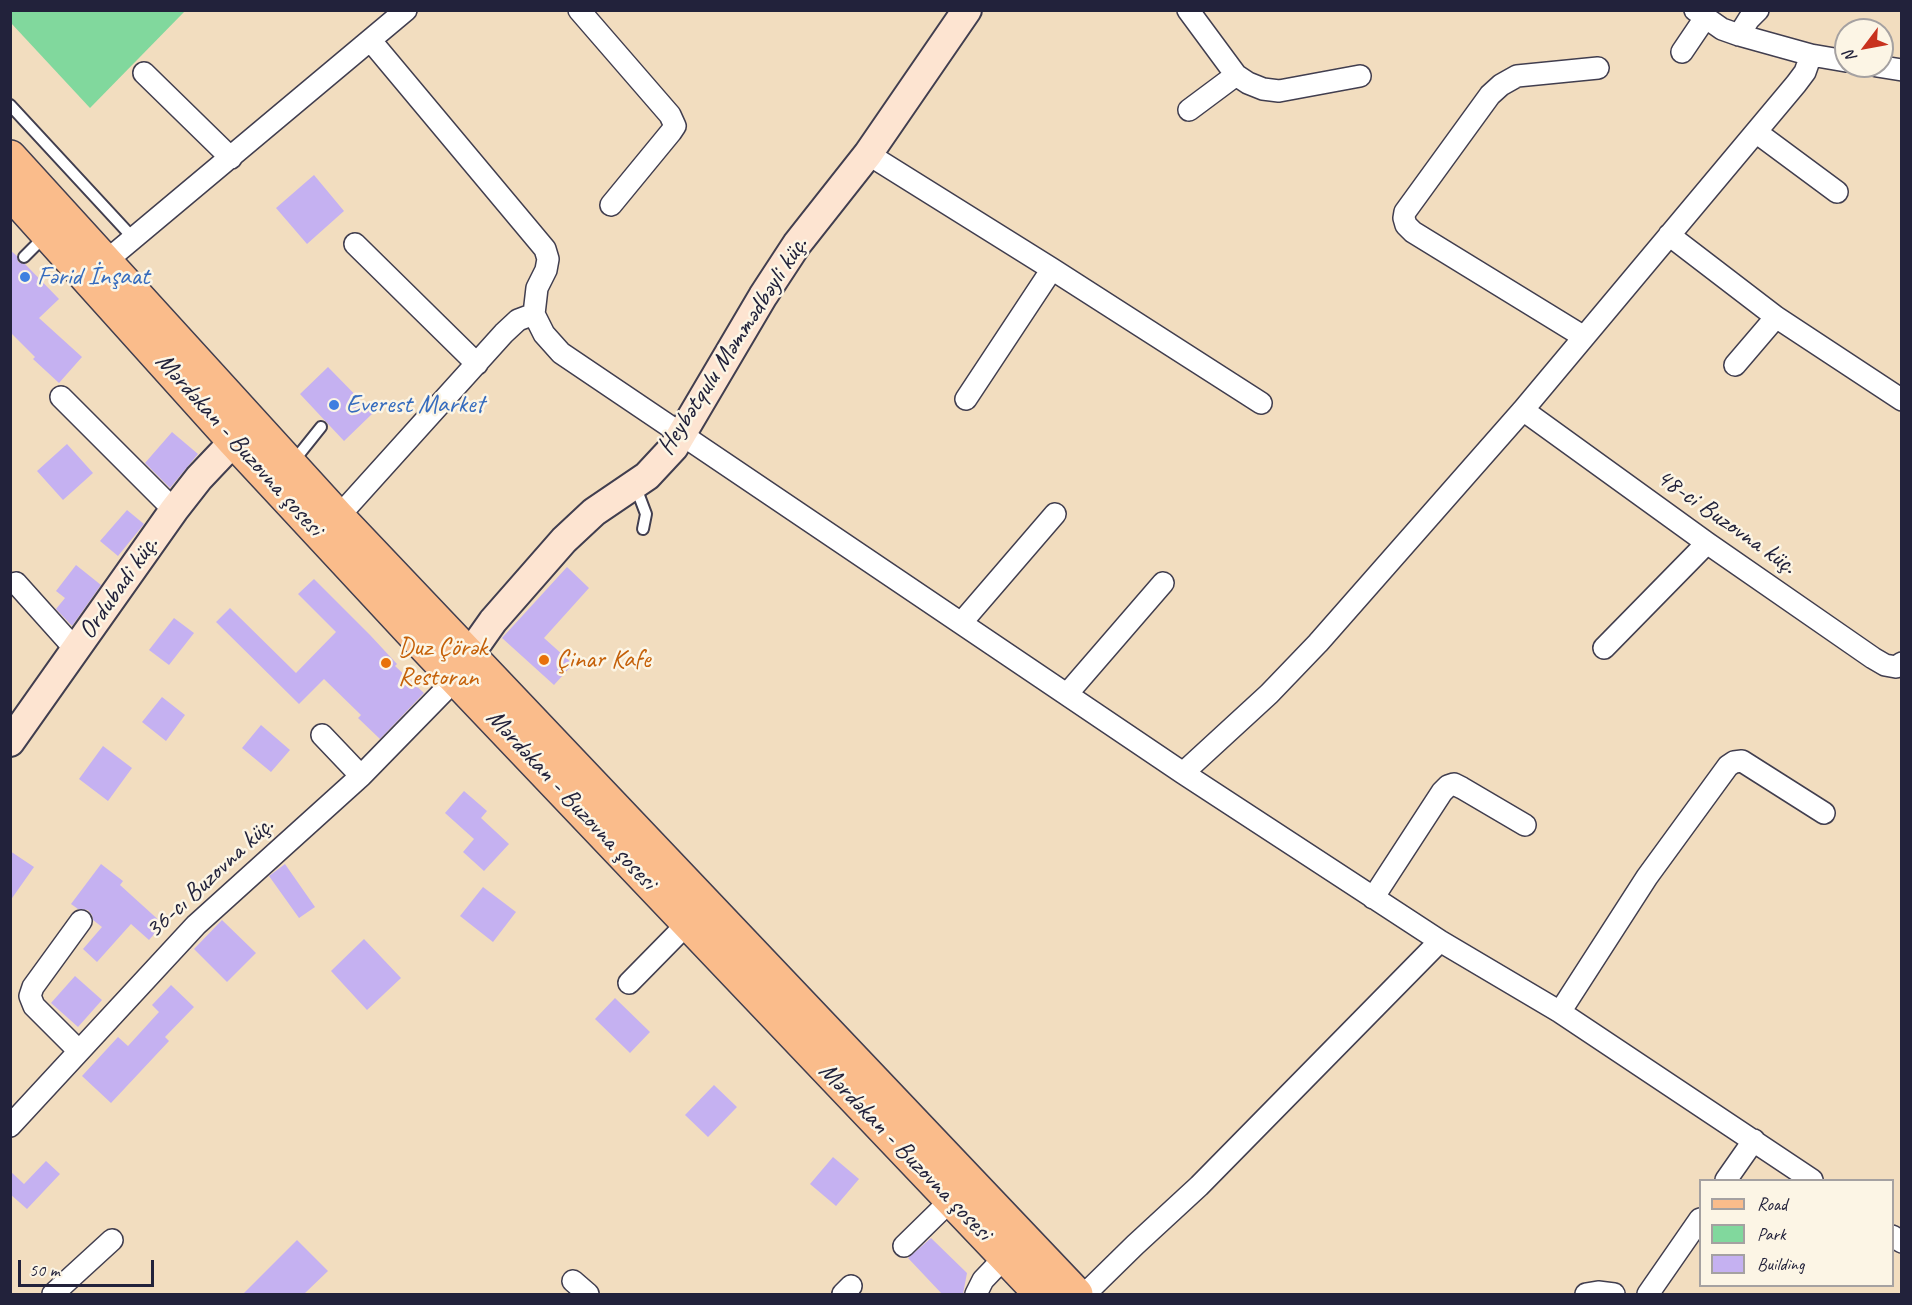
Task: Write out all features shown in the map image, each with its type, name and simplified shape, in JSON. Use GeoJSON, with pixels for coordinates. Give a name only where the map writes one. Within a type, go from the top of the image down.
{"type":"FeatureCollection","features":[{"type":"Feature","properties":{"kind":"main road","name":"Mərdəkan - Buzovna şosesi"},"geometry":{"type":"LineString","coordinates":[[10,157],[338,517],[462,666],[687,924],[1041,1294]]}},
{"type":"Feature","properties":{"kind":"main road","name":"Mərdəkan - Buzovna şosesi"},"geometry":{"type":"LineString","coordinates":[[10,192],[234,441],[462,666]]}},
{"type":"Feature","properties":{"kind":"main road"},"geometry":{"type":"LineString","coordinates":[[462,666],[503,691],[1076,1294]]}},
{"type":"Feature","properties":{"kind":"street"},"geometry":{"type":"LineString","coordinates":[[105,262],[406,10]]}},
{"type":"Feature","properties":{"kind":"street"},"geometry":{"type":"LineString","coordinates":[[579,10],[670,115],[675,126],[611,205]]}},
{"type":"Feature","properties":{"kind":"street","name":"Heybətqulu Məmmədbəyli küç."},"geometry":{"type":"LineString","coordinates":[[462,666],[493,621],[564,540],[594,512],[635,485],[666,455],[682,434],[763,296],[797,244],[868,154],[968,10]]}},
{"type":"Feature","properties":{"kind":"street"},"geometry":{"type":"LineString","coordinates":[[1188,10],[1236,75],[1248,84],[1279,91],[1360,76]]}},
{"type":"Feature","properties":{"kind":"street"},"geometry":{"type":"LineString","coordinates":[[1739,35],[1758,10]]}},
{"type":"Feature","properties":{"kind":"street"},"geometry":{"type":"LineString","coordinates":[[1682,52],[1700,14],[1722,29],[1739,35],[1834,59]]}},
{"type":"Feature","properties":{"kind":"street"},"geometry":{"type":"LineString","coordinates":[[371,41],[545,249],[548,259],[546,270],[537,288],[534,314],[544,334],[561,353],[1183,773],[1440,941],[1560,1012],[1811,1179]]}},
{"type":"Feature","properties":{"kind":"street"},"geometry":{"type":"LineString","coordinates":[[1183,773],[1269,694],[1318,643],[1523,410],[1796,84],[1805,72],[1811,55]]}},
{"type":"Feature","properties":{"kind":"street"},"geometry":{"type":"LineString","coordinates":[[1584,337],[1413,232],[1406,225],[1404,218],[1405,212],[1490,95],[1501,85],[1517,76],[1598,68]]}},
{"type":"Feature","properties":{"kind":"street"},"geometry":{"type":"LineString","coordinates":[[144,73],[231,158]]}},
{"type":"Feature","properties":{"kind":"street"},"geometry":{"type":"LineString","coordinates":[[1189,110],[1236,75]]}},
{"type":"Feature","properties":{"kind":"street"},"geometry":{"type":"LineString","coordinates":[[1756,132],[1837,192]]}},
{"type":"Feature","properties":{"kind":"street"},"geometry":{"type":"LineString","coordinates":[[868,154],[1261,403]]}},
{"type":"Feature","properties":{"kind":"street"},"geometry":{"type":"LineString","coordinates":[[1669,235],[1776,317],[1902,400]]}},
{"type":"Feature","properties":{"kind":"street"},"geometry":{"type":"LineString","coordinates":[[355,244],[477,364]]}},
{"type":"Feature","properties":{"kind":"street"},"geometry":{"type":"LineString","coordinates":[[966,399],[1052,269]]}},
{"type":"Feature","properties":{"kind":"street"},"geometry":{"type":"LineString","coordinates":[[338,517],[504,333],[518,320],[534,314]]}},
{"type":"Feature","properties":{"kind":"street"},"geometry":{"type":"LineString","coordinates":[[1735,365],[1776,317]]}},
{"type":"Feature","properties":{"kind":"street"},"geometry":{"type":"LineString","coordinates":[[61,397],[174,510]]}},
{"type":"Feature","properties":{"kind":"street","name":"48-ci Buzovna küç."},"geometry":{"type":"LineString","coordinates":[[1523,410],[1707,543],[1873,658],[1885,665],[1896,667],[1902,663]]}},
{"type":"Feature","properties":{"kind":"street","name":"Ordubadi küç."},"geometry":{"type":"LineString","coordinates":[[10,742],[174,510],[199,478],[234,441]]}},
{"type":"Feature","properties":{"kind":"street"},"geometry":{"type":"LineString","coordinates":[[962,622],[1055,514]]}},
{"type":"Feature","properties":{"kind":"street"},"geometry":{"type":"LineString","coordinates":[[1604,648],[1707,543]]}},
{"type":"Feature","properties":{"kind":"street"},"geometry":{"type":"LineString","coordinates":[[1067,694],[1163,583]]}},
{"type":"Feature","properties":{"kind":"street"},"geometry":{"type":"LineString","coordinates":[[16,584],[76,650]]}},
{"type":"Feature","properties":{"kind":"street","name":"36-cı Buzovna küç."},"geometry":{"type":"LineString","coordinates":[[10,1126],[195,925],[361,776],[443,692],[462,666]]}},
{"type":"Feature","properties":{"kind":"street"},"geometry":{"type":"LineString","coordinates":[[322,735],[361,776]]}},
{"type":"Feature","properties":{"kind":"street"},"geometry":{"type":"LineString","coordinates":[[1560,1012],[1647,877],[1728,766],[1742,761],[1824,813]]}},
{"type":"Feature","properties":{"kind":"street"},"geometry":{"type":"LineString","coordinates":[[1373,898],[1448,786],[1454,784],[1462,788],[1525,825]]}},
{"type":"Feature","properties":{"kind":"street"},"geometry":{"type":"LineString","coordinates":[[79,1051],[34,1006],[30,996],[33,987],[81,921]]}},
{"type":"Feature","properties":{"kind":"street"},"geometry":{"type":"LineString","coordinates":[[629,983],[687,924]]}},
{"type":"Feature","properties":{"kind":"street"},"geometry":{"type":"LineString","coordinates":[[1085,1294],[1199,1186],[1440,941]]}},
{"type":"Feature","properties":{"kind":"street"},"geometry":{"type":"LineString","coordinates":[[1727,1179],[1754,1140]]}},
{"type":"Feature","properties":{"kind":"street"},"geometry":{"type":"LineString","coordinates":[[904,1246],[951,1200]]}},
{"type":"Feature","properties":{"kind":"street"},"geometry":{"type":"LineString","coordinates":[[1647,1294],[1699,1222]]}},
{"type":"Feature","properties":{"kind":"street"},"geometry":{"type":"LineString","coordinates":[[53,1294],[112,1240]]}},
{"type":"Feature","properties":{"kind":"street"},"geometry":{"type":"LineString","coordinates":[[976,1294],[983,1280],[1005,1257]]}},
{"type":"Feature","properties":{"kind":"street"},"geometry":{"type":"LineString","coordinates":[[1586,1294],[1598,1292],[1614,1294]]}},
{"type":"Feature","properties":{"kind":"lane"},"geometry":{"type":"LineString","coordinates":[[10,105],[134,238]]}},
{"type":"Feature","properties":{"kind":"lane"},"geometry":{"type":"LineString","coordinates":[[24,257],[48,234]]}},
{"type":"Feature","properties":{"kind":"lane"},"geometry":{"type":"LineString","coordinates":[[291,465],[321,428]]}},
{"type":"Feature","properties":{"kind":"lane"},"geometry":{"type":"LineString","coordinates":[[635,485],[646,514],[643,530]]}},
{"type":"Feature","properties":{"kind":"green space"},"geometry":{"type":"Polygon","coordinates":[[[11,10],[185,11],[90,108],[11,23],[11,10]]]}},
{"type":"Feature","properties":{"kind":"building"},"geometry":{"type":"Polygon","coordinates":[[[314,175],[344,211],[307,244],[276,208],[314,175]]]}},
{"type":"Feature","properties":{"kind":"building"},"geometry":{"type":"Polygon","coordinates":[[[10,250],[17,256],[18,262],[25,264],[59,299],[39,318],[82,357],[59,383],[33,359],[35,357],[10,332],[10,250]]]}},
{"type":"Feature","properties":{"kind":"building"},"geometry":{"type":"Polygon","coordinates":[[[328,367],[373,413],[344,441],[300,394],[328,367]]]}},
{"type":"Feature","properties":{"kind":"building"},"geometry":{"type":"Polygon","coordinates":[[[172,432],[198,454],[170,488],[145,463],[172,432]]]}},
{"type":"Feature","properties":{"kind":"building"},"geometry":{"type":"Polygon","coordinates":[[[67,444],[93,473],[63,500],[37,471],[67,444]]]}},
{"type":"Feature","properties":{"kind":"building"},"geometry":{"type":"Polygon","coordinates":[[[127,510],[144,524],[118,556],[100,541],[127,510]]]}},
{"type":"Feature","properties":{"kind":"building"},"geometry":{"type":"Polygon","coordinates":[[[76,565],[101,585],[72,626],[56,609],[65,598],[56,591],[76,565]]]}},
{"type":"Feature","properties":{"kind":"building"},"geometry":{"type":"Polygon","coordinates":[[[567,567],[589,588],[544,638],[573,664],[554,685],[502,638],[567,567]]]}},
{"type":"Feature","properties":{"kind":"building"},"geometry":{"type":"Polygon","coordinates":[[[314,579],[397,664],[395,666],[424,693],[380,739],[358,718],[361,715],[324,679],[299,704],[216,622],[230,608],[296,673],[336,632],[298,594],[314,579]]]}},
{"type":"Feature","properties":{"kind":"building"},"geometry":{"type":"Polygon","coordinates":[[[174,618],[194,633],[169,665],[149,650],[174,618]]]}},
{"type":"Feature","properties":{"kind":"building"},"geometry":{"type":"Polygon","coordinates":[[[162,697],[185,715],[166,741],[142,722],[162,697]]]}},
{"type":"Feature","properties":{"kind":"building"},"geometry":{"type":"Polygon","coordinates":[[[261,725],[290,750],[271,772],[242,748],[261,725]]]}},
{"type":"Feature","properties":{"kind":"building"},"geometry":{"type":"Polygon","coordinates":[[[103,746],[132,768],[108,801],[79,779],[103,746]]]}},
{"type":"Feature","properties":{"kind":"building"},"geometry":{"type":"Polygon","coordinates":[[[464,791],[487,811],[481,818],[509,844],[484,871],[463,852],[474,839],[445,813],[464,791]]]}},
{"type":"Feature","properties":{"kind":"building"},"geometry":{"type":"Polygon","coordinates":[[[10,851],[34,867],[10,901],[10,851]]]}},
{"type":"Feature","properties":{"kind":"building"},"geometry":{"type":"Polygon","coordinates":[[[101,864],[123,881],[120,885],[163,924],[149,940],[131,924],[97,962],[83,949],[102,927],[93,920],[88,910],[78,909],[71,904],[101,864]]]}},
{"type":"Feature","properties":{"kind":"building"},"geometry":{"type":"Polygon","coordinates":[[[285,864],[315,907],[299,918],[269,876],[285,864]]]}},
{"type":"Feature","properties":{"kind":"building"},"geometry":{"type":"Polygon","coordinates":[[[483,887],[516,912],[493,942],[460,916],[483,887]]]}},
{"type":"Feature","properties":{"kind":"building"},"geometry":{"type":"Polygon","coordinates":[[[222,920],[256,953],[227,982],[194,949],[222,920]]]}},
{"type":"Feature","properties":{"kind":"building"},"geometry":{"type":"Polygon","coordinates":[[[364,939],[401,978],[367,1010],[331,971],[364,939]]]}},
{"type":"Feature","properties":{"kind":"building"},"geometry":{"type":"Polygon","coordinates":[[[75,976],[102,1000],[78,1027],[51,1003],[75,976]]]}},
{"type":"Feature","properties":{"kind":"building"},"geometry":{"type":"Polygon","coordinates":[[[171,985],[194,1007],[165,1037],[169,1041],[111,1103],[82,1076],[118,1037],[128,1046],[159,1012],[152,1005],[171,985]]]}},
{"type":"Feature","properties":{"kind":"building"},"geometry":{"type":"Polygon","coordinates":[[[615,998],[650,1032],[630,1053],[595,1019],[615,998]]]}},
{"type":"Feature","properties":{"kind":"building"},"geometry":{"type":"Polygon","coordinates":[[[714,1085],[737,1107],[708,1137],[685,1115],[714,1085]]]}},
{"type":"Feature","properties":{"kind":"building"},"geometry":{"type":"Polygon","coordinates":[[[833,1157],[859,1179],[836,1206],[810,1184],[833,1157]]]}},
{"type":"Feature","properties":{"kind":"building"},"geometry":{"type":"Polygon","coordinates":[[[46,1161],[60,1174],[27,1209],[10,1194],[10,1171],[24,1184],[46,1161]]]}},
{"type":"Feature","properties":{"kind":"building"},"geometry":{"type":"Polygon","coordinates":[[[931,1238],[967,1273],[963,1294],[942,1294],[908,1258],[931,1238]]]}},
{"type":"Feature","properties":{"kind":"building"},"geometry":{"type":"Polygon","coordinates":[[[297,1240],[328,1271],[304,1294],[243,1294],[297,1240]]]}},
{"type":"Feature","properties":{"kind":"place","name":"Fərid İnşaat"},"geometry":{"type":"Point","coordinates":[25,277]}},
{"type":"Feature","properties":{"kind":"place","name":"Everest Market"},"geometry":{"type":"Point","coordinates":[334,405]}},
{"type":"Feature","properties":{"kind":"place","name":"Çinar Kafe"},"geometry":{"type":"Point","coordinates":[544,660]}},
{"type":"Feature","properties":{"kind":"place","name":"Duz Çörək Restoran"},"geometry":{"type":"Point","coordinates":[386,663]}}]}
